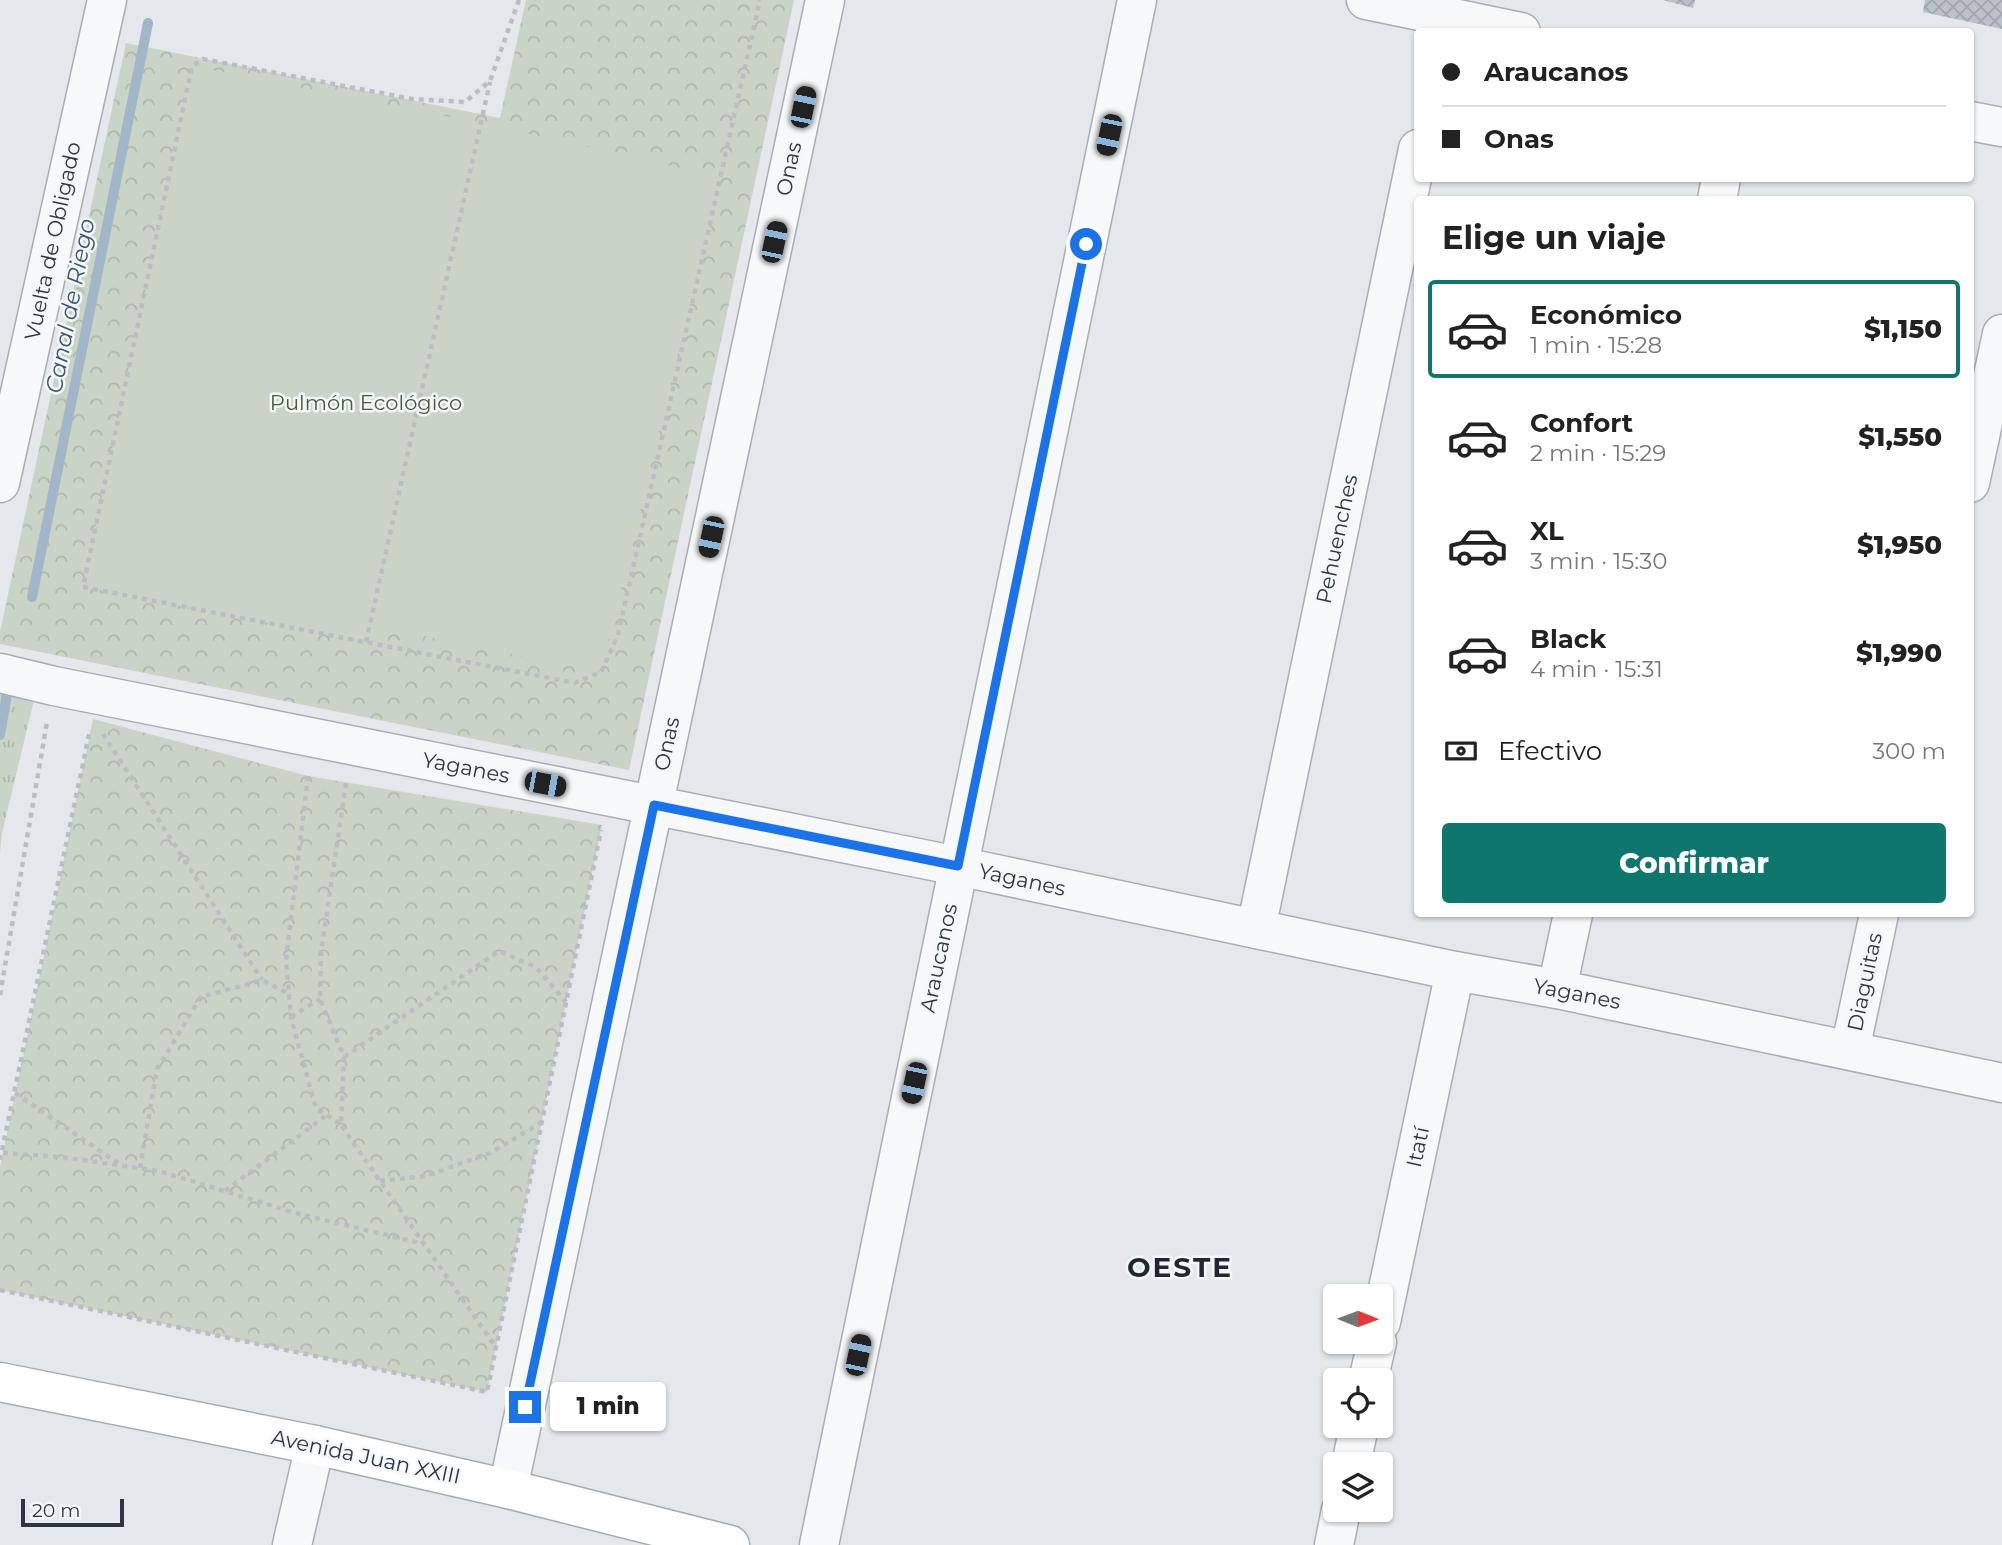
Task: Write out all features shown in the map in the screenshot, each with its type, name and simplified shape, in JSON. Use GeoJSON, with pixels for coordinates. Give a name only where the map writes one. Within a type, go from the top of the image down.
{"type":"FeatureCollection","features":[{"type":"Feature","properties":{"kind":"main road","name":"Avenida Juan XXIII"},"geometry":{"type":"LineString","coordinates":[[0,1382],[315,1445],[508,1489],[637,1534],[730,1545]]}},
{"type":"Feature","properties":{"kind":"street","name":"Vuelta de Obligado"},"geometry":{"type":"LineString","coordinates":[[0,483],[107,0]]}},
{"type":"Feature","properties":{"kind":"street","name":"Onas"},"geometry":{"type":"LineString","coordinates":[[508,1489],[825,0]]}},
{"type":"Feature","properties":{"kind":"street","name":"Araucanos"},"geometry":{"type":"LineString","coordinates":[[819,1545],[1136,0]]}},
{"type":"Feature","properties":{"kind":"street"},"geometry":{"type":"LineString","coordinates":[[1366,0],[1443,23],[1486,28]]}},
{"type":"Feature","properties":{"kind":"street"},"geometry":{"type":"LineString","coordinates":[[1974,122],[2002,127]]}},
{"type":"Feature","properties":{"kind":"street","name":"Pehuenches"},"geometry":{"type":"LineString","coordinates":[[1256,929],[1414,168]]}},
{"type":"Feature","properties":{"kind":"street"},"geometry":{"type":"LineString","coordinates":[[1974,464],[2002,334]]}},
{"type":"Feature","properties":{"kind":"street","name":"Yaganes"},"geometry":{"type":"LineString","coordinates":[[0,673],[958,866],[2002,1083]]}},
{"type":"Feature","properties":{"kind":"street"},"geometry":{"type":"LineString","coordinates":[[1557,989],[1572,917]]}},
{"type":"Feature","properties":{"kind":"street","name":"Diaguitas"},"geometry":{"type":"LineString","coordinates":[[1850,1050],[1878,917]]}},
{"type":"Feature","properties":{"kind":"street","name":"Itatí"},"geometry":{"type":"LineString","coordinates":[[1389,1284],[1455,971]]}},
{"type":"Feature","properties":{"kind":"street"},"geometry":{"type":"LineString","coordinates":[[292,1545],[315,1445]]}},
{"type":"Feature","properties":{"kind":"street"},"geometry":{"type":"LineString","coordinates":[[1334,1545],[1339,1522]]}},
{"type":"Feature","properties":{"kind":"path"},"geometry":{"type":"LineString","coordinates":[[366,642],[490,81],[519,0]]}},
{"type":"Feature","properties":{"kind":"path"},"geometry":{"type":"LineString","coordinates":[[490,81],[465,102],[439,101],[412,99],[203,59],[192,66],[83,587],[575,682],[601,672],[618,635],[760,0]]}},
{"type":"Feature","properties":{"kind":"path"},"geometry":{"type":"LineString","coordinates":[[0,995],[54,686]]}},
{"type":"Feature","properties":{"kind":"path"},"geometry":{"type":"LineString","coordinates":[[0,1160],[93,719]]}},
{"type":"Feature","properties":{"kind":"path"},"geometry":{"type":"LineString","coordinates":[[100,730],[262,980],[289,994]]}},
{"type":"Feature","properties":{"kind":"path"},"geometry":{"type":"LineString","coordinates":[[308,776],[286,960],[291,1018],[316,1108],[341,1125],[496,1347]]}},
{"type":"Feature","properties":{"kind":"path"},"geometry":{"type":"LineString","coordinates":[[341,1125],[344,1057],[320,999],[321,953],[346,783]]}},
{"type":"Feature","properties":{"kind":"path"},"geometry":{"type":"LineString","coordinates":[[0,1290],[487,1392],[603,825]]}},
{"type":"Feature","properties":{"kind":"path"},"geometry":{"type":"LineString","coordinates":[[344,1057],[499,951],[536,967],[566,1002]]}},
{"type":"Feature","properties":{"kind":"path"},"geometry":{"type":"LineString","coordinates":[[140,1168],[157,1069],[201,997],[262,980]]}},
{"type":"Feature","properties":{"kind":"path"},"geometry":{"type":"LineString","coordinates":[[291,1018],[320,999]]}},
{"type":"Feature","properties":{"kind":"path"},"geometry":{"type":"LineString","coordinates":[[15,1093],[121,1165]]}},
{"type":"Feature","properties":{"kind":"path"},"geometry":{"type":"LineString","coordinates":[[225,1191],[327,1115]]}},
{"type":"Feature","properties":{"kind":"path"},"geometry":{"type":"LineString","coordinates":[[380,1181],[426,1175],[490,1153],[542,1123]]}},
{"type":"Feature","properties":{"kind":"path"},"geometry":{"type":"LineString","coordinates":[[3,1153],[61,1157],[159,1171],[299,1213],[424,1244]]}},
{"type":"Feature","properties":{"kind":"green space","name":"Pulmón Ecológico"},"geometry":{"type":"Polygon","coordinates":[[[526,0],[794,0],[629,770],[0,644],[0,632],[126,43],[500,118],[526,0]]]}},
{"type":"Feature","properties":{"kind":"green space","name":"Pulmón Ecológico"},"geometry":{"type":"Polygon","coordinates":[[[192,66],[481,123],[721,177],[601,672],[370,625],[366,642],[83,587],[192,66]]]}},
{"type":"Feature","properties":{"kind":"green space"},"geometry":{"type":"Polygon","coordinates":[[[0,689],[35,696],[2,833],[0,853],[0,689]]]}},
{"type":"Feature","properties":{"kind":"green space"},"geometry":{"type":"Polygon","coordinates":[[[93,719],[308,776],[602,825],[487,1392],[0,1290],[0,1167],[93,719]]]}},
{"type":"Feature","properties":{"kind":"building"},"geometry":{"type":"Polygon","coordinates":[[[1663,0],[1695,0],[1693,8],[1663,0]]]}},
{"type":"Feature","properties":{"kind":"building"},"geometry":{"type":"Polygon","coordinates":[[[1925,0],[2002,0],[2002,29],[1923,12],[1925,0]]]}},
{"type":"Feature","properties":{"kind":"waterway","name":"Canal de Riego"},"geometry":{"type":"LineString","coordinates":[[32,597],[148,23]]}},
{"type":"Feature","properties":{"kind":"waterway","name":"Canal de Riego"},"geometry":{"type":"LineString","coordinates":[[0,735],[9,682]]}},
{"type":"Feature","properties":{"kind":"district","name":"OESTE"},"geometry":{"type":"Point","coordinates":[1180,1267]}},
{"type":"Feature","properties":{"kind":"route"},"geometry":{"type":"LineString","coordinates":[[525,1407],[654,805],[958,866],[1086,244]]}}]}
